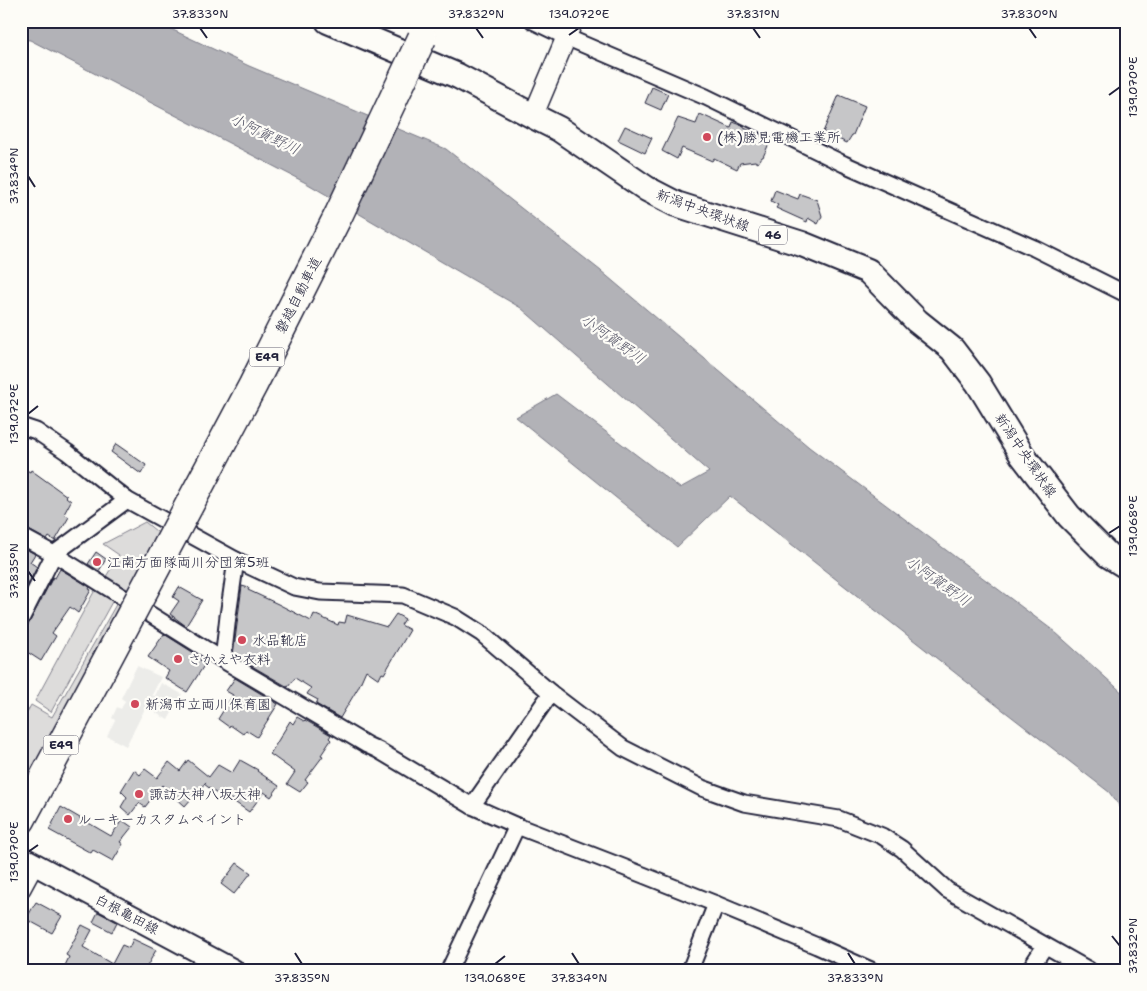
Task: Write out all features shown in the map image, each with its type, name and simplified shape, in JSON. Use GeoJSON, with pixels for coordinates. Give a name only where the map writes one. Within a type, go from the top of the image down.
{"type":"FeatureCollection","features":[{"type":"Feature","properties":{"kind":"highway","name":"磐越自動車道"},"geometry":{"type":"LineString","coordinates":[[21,820],[257,376],[339,214],[426,30]]}},
{"type":"Feature","properties":{"kind":"main road","name":"新潟中央環状線"},"geometry":{"type":"LineString","coordinates":[[328,21],[458,76],[560,129],[647,189],[676,204],[802,244],[868,271],[917,321],[952,349],[978,383],[1022,455],[1069,516],[1108,555],[1126,566]]}},
{"type":"Feature","properties":{"kind":"main road","name":"白根亀田線"},"geometry":{"type":"LineString","coordinates":[[28,861],[233,970]]}},
{"type":"Feature","properties":{"kind":"street"},"geometry":{"type":"LineString","coordinates":[[533,21],[570,29],[844,164],[1034,248],[1126,294]]}},
{"type":"Feature","properties":{"kind":"street"},"geometry":{"type":"LineString","coordinates":[[533,116],[570,29]]}},
{"type":"Feature","properties":{"kind":"street"},"geometry":{"type":"LineString","coordinates":[[21,426],[36,431],[67,452],[127,500],[236,560],[294,587],[320,592],[403,595],[455,617],[482,634],[551,694],[623,748],[702,788],[744,803],[839,819],[882,836],[902,850],[947,890],[1089,970]]}},
{"type":"Feature","properties":{"kind":"street"},"geometry":{"type":"LineString","coordinates":[[21,619],[54,554],[127,500]]}},
{"type":"Feature","properties":{"kind":"street"},"geometry":{"type":"LineString","coordinates":[[21,536],[54,554],[223,660],[472,806],[517,826],[716,904],[871,970]]}},
{"type":"Feature","properties":{"kind":"street"},"geometry":{"type":"LineString","coordinates":[[223,660],[236,560]]}},
{"type":"Feature","properties":{"kind":"street"},"geometry":{"type":"LineString","coordinates":[[472,806],[551,694]]}},
{"type":"Feature","properties":{"kind":"street"},"geometry":{"type":"LineString","coordinates":[[449,970],[517,826]]}},
{"type":"Feature","properties":{"kind":"street"},"geometry":{"type":"LineString","coordinates":[[21,888],[28,861]]}},
{"type":"Feature","properties":{"kind":"street"},"geometry":{"type":"LineString","coordinates":[[690,970],[716,904]]}},
{"type":"Feature","properties":{"kind":"street"},"geometry":{"type":"LineString","coordinates":[[1029,970],[1045,946]]}},
{"type":"Feature","properties":{"kind":"shaded area"},"geometry":{"type":"Polygon","coordinates":[[[145,522],[162,536],[127,595],[104,580],[119,555],[103,544],[145,522]]]}},
{"type":"Feature","properties":{"kind":"shaded area"},"geometry":{"type":"Polygon","coordinates":[[[95,590],[113,600],[51,712],[35,701],[95,590]]]}},
{"type":"Feature","properties":{"kind":"shaded area"},"geometry":{"type":"Polygon","coordinates":[[[118,601],[125,606],[21,796],[21,723],[31,705],[52,717],[118,601]]]}},
{"type":"Feature","properties":{"kind":"shaded area","name":"新潟市立両川保育園"},"geometry":{"type":"Polygon","coordinates":[[[137,666],[161,677],[152,695],[155,696],[161,683],[182,694],[168,720],[156,713],[159,706],[149,701],[126,746],[107,736],[115,720],[112,718],[117,707],[121,709],[125,701],[121,698],[137,666]]]}},
{"type":"Feature","properties":{"kind":"water","name":"小阿賀野川"},"geometry":{"type":"Polygon","coordinates":[[[21,21],[154,21],[249,66],[446,149],[601,271],[809,447],[1055,632],[1126,696],[1126,815],[1109,792],[730,496],[677,547],[516,417],[556,394],[680,488],[709,472],[521,308],[308,184],[30,40],[21,39],[21,21]]]}},
{"type":"Feature","properties":{"kind":"building"},"geometry":{"type":"Polygon","coordinates":[[[652,87],[668,94],[661,110],[645,103],[652,87]]]}},
{"type":"Feature","properties":{"kind":"building"},"geometry":{"type":"Polygon","coordinates":[[[839,95],[865,106],[853,135],[847,143],[823,132],[839,95]]]}},
{"type":"Feature","properties":{"kind":"building"},"geometry":{"type":"Polygon","coordinates":[[[700,114],[731,128],[733,122],[771,139],[763,157],[758,163],[755,161],[740,163],[737,169],[714,158],[712,161],[682,148],[677,159],[662,151],[678,118],[696,124],[700,114]]]}},
{"type":"Feature","properties":{"kind":"building"},"geometry":{"type":"Polygon","coordinates":[[[625,126],[652,138],[645,153],[618,140],[625,126]]]}},
{"type":"Feature","properties":{"kind":"building"},"geometry":{"type":"Polygon","coordinates":[[[775,190],[798,199],[800,194],[817,200],[822,216],[818,224],[808,218],[807,222],[776,208],[778,205],[771,201],[775,190]]]}},
{"type":"Feature","properties":{"kind":"building"},"geometry":{"type":"Polygon","coordinates":[[[116,444],[146,465],[141,474],[111,452],[116,444]]]}},
{"type":"Feature","properties":{"kind":"building"},"geometry":{"type":"Polygon","coordinates":[[[21,467],[30,472],[31,470],[67,496],[71,501],[64,514],[69,517],[55,541],[49,537],[47,540],[21,527],[21,467]]]}},
{"type":"Feature","properties":{"kind":"building"},"geometry":{"type":"Polygon","coordinates":[[[24,548],[35,554],[30,562],[37,567],[21,598],[21,554],[24,548]]]}},
{"type":"Feature","properties":{"kind":"building","name":"江南方面隊両川分団第5班"},"geometry":{"type":"Polygon","coordinates":[[[96,552],[106,559],[99,571],[88,564],[96,552]]]}},
{"type":"Feature","properties":{"kind":"building"},"geometry":{"type":"Polygon","coordinates":[[[60,569],[90,587],[89,589],[91,590],[78,613],[70,607],[52,633],[56,636],[41,661],[21,648],[21,628],[26,627],[29,623],[53,577],[55,578],[60,569]]]}},
{"type":"Feature","properties":{"kind":"building"},"geometry":{"type":"Polygon","coordinates":[[[242,586],[311,621],[314,614],[338,625],[339,622],[345,623],[347,615],[387,627],[396,614],[405,619],[401,625],[410,630],[384,674],[382,673],[379,679],[366,670],[358,688],[340,718],[316,704],[318,700],[307,694],[311,688],[295,678],[288,687],[233,655],[242,586]]]}},
{"type":"Feature","properties":{"kind":"building"},"geometry":{"type":"Polygon","coordinates":[[[179,587],[202,600],[186,626],[170,614],[179,601],[173,597],[179,587]]]}},
{"type":"Feature","properties":{"kind":"building"},"geometry":{"type":"Polygon","coordinates":[[[164,634],[202,658],[200,660],[205,664],[187,692],[165,678],[169,671],[148,657],[164,634]]]}},
{"type":"Feature","properties":{"kind":"building"},"geometry":{"type":"Polygon","coordinates":[[[235,678],[278,704],[257,737],[246,730],[243,734],[218,719],[233,695],[226,691],[235,678]]]}},
{"type":"Feature","properties":{"kind":"building"},"geometry":{"type":"Polygon","coordinates":[[[297,717],[331,735],[329,738],[331,740],[321,755],[323,756],[305,780],[308,782],[300,792],[287,784],[295,772],[270,754],[290,721],[293,724],[297,717]]]}},
{"type":"Feature","properties":{"kind":"building"},"geometry":{"type":"Polygon","coordinates":[[[188,760],[209,777],[218,765],[232,773],[240,760],[258,770],[279,786],[271,797],[264,792],[249,812],[223,794],[221,797],[204,784],[185,806],[162,785],[145,807],[139,803],[130,815],[121,807],[127,797],[121,791],[134,770],[140,775],[145,769],[157,778],[169,762],[180,771],[188,760]]]}},
{"type":"Feature","properties":{"kind":"building","name":"ルーキーカスタムペイント"},"geometry":{"type":"Polygon","coordinates":[[[61,807],[111,836],[122,820],[132,827],[120,842],[123,844],[113,861],[93,850],[91,853],[49,830],[61,807]]]}},
{"type":"Feature","properties":{"kind":"building"},"geometry":{"type":"Polygon","coordinates":[[[237,863],[251,873],[234,894],[221,884],[237,863]]]}},
{"type":"Feature","properties":{"kind":"building"},"geometry":{"type":"Polygon","coordinates":[[[36,902],[62,916],[52,933],[26,919],[36,902]]]}},
{"type":"Feature","properties":{"kind":"building"},"geometry":{"type":"Polygon","coordinates":[[[98,912],[117,922],[112,932],[93,922],[98,912]]]}},
{"type":"Feature","properties":{"kind":"building"},"geometry":{"type":"Polygon","coordinates":[[[82,925],[92,930],[83,947],[112,964],[122,945],[129,948],[133,939],[156,950],[145,970],[63,970],[69,957],[66,955],[82,925]]]}},
{"type":"Feature","properties":{"kind":"place","name":"(株)勝見電機工業所"},"geometry":{"type":"Point","coordinates":[707,137]}},
{"type":"Feature","properties":{"kind":"place","name":"江南方面隊両川分団第5班"},"geometry":{"type":"Point","coordinates":[97,562]}},
{"type":"Feature","properties":{"kind":"place","name":"水品靴店"},"geometry":{"type":"Point","coordinates":[242,640]}},
{"type":"Feature","properties":{"kind":"place","name":"さかえや衣料"},"geometry":{"type":"Point","coordinates":[178,659]}},
{"type":"Feature","properties":{"kind":"place","name":"新潟市立両川保育園"},"geometry":{"type":"Point","coordinates":[135,704]}},
{"type":"Feature","properties":{"kind":"place","name":"諏訪大神八坂大神"},"geometry":{"type":"Point","coordinates":[139,794]}},
{"type":"Feature","properties":{"kind":"place","name":"ルーキーカスタムペイント"},"geometry":{"type":"Point","coordinates":[68,819]}}]}
